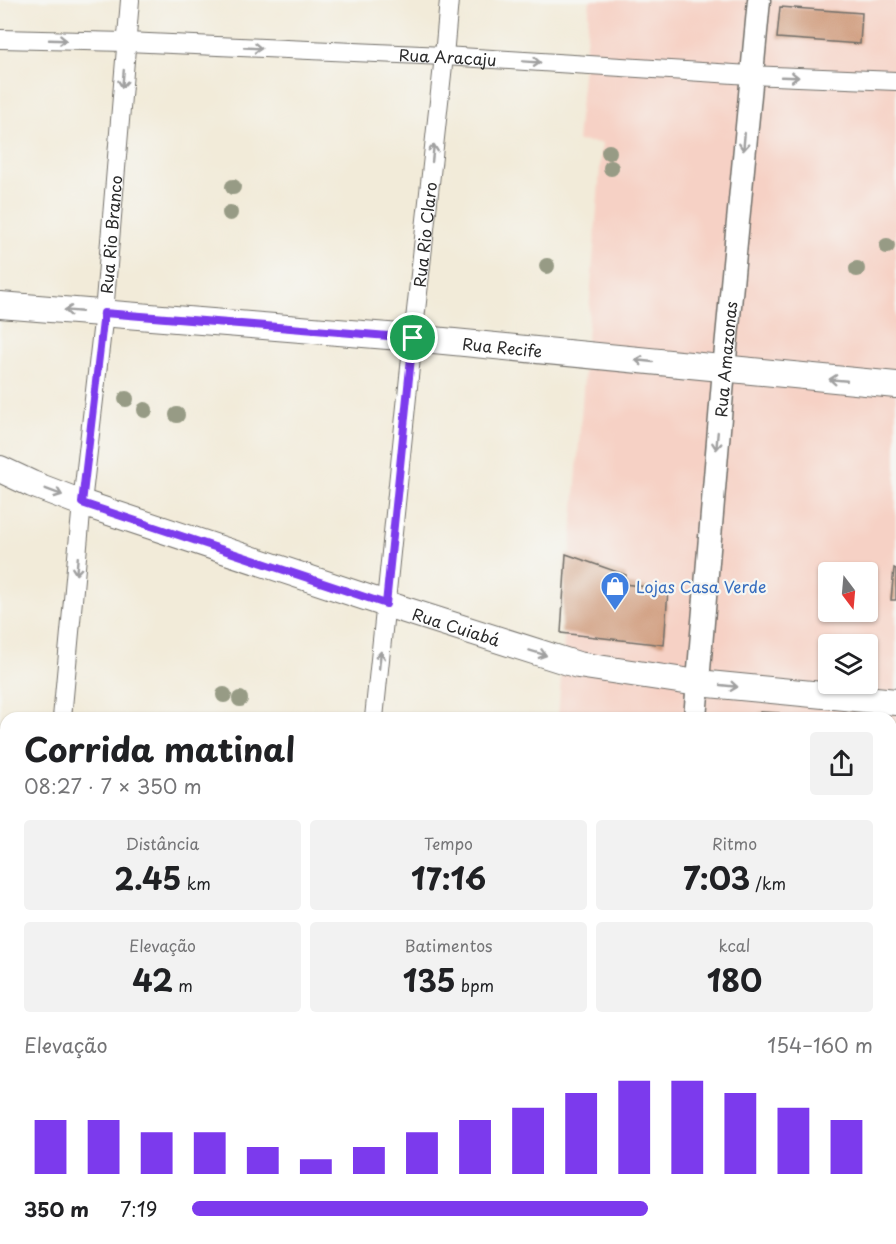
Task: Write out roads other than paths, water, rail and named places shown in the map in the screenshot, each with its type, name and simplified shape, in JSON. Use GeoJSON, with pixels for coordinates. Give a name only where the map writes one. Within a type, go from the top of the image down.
{"type":"FeatureCollection","features":[{"type":"Feature","properties":{"kind":"main road","name":"Rua Recife"},"geometry":{"type":"LineString","coordinates":[[0,305],[413,338],[896,385]]}},
{"type":"Feature","properties":{"kind":"main road","name":"Rua Cuiabá"},"geometry":{"type":"LineString","coordinates":[[0,469],[82,503],[578,665],[698,683],[896,702]]}},
{"type":"Feature","properties":{"kind":"street","name":"Rua Rio Branco"},"geometry":{"type":"LineString","coordinates":[[63,712],[82,503],[104,313],[130,0]]}},
{"type":"Feature","properties":{"kind":"street","name":"Rua Rio Claro"},"geometry":{"type":"LineString","coordinates":[[375,712],[449,0]]}},
{"type":"Feature","properties":{"kind":"street","name":"Rua Amazonas"},"geometry":{"type":"LineString","coordinates":[[696,712],[723,369],[759,0]]}},
{"type":"Feature","properties":{"kind":"street","name":"Rua Aracaju"},"geometry":{"type":"LineString","coordinates":[[0,39],[126,42],[896,81]]}},
{"type":"Feature","properties":{"kind":"place","name":"Lojas Casa Verde"},"geometry":{"type":"Point","coordinates":[615,612]}}]}
